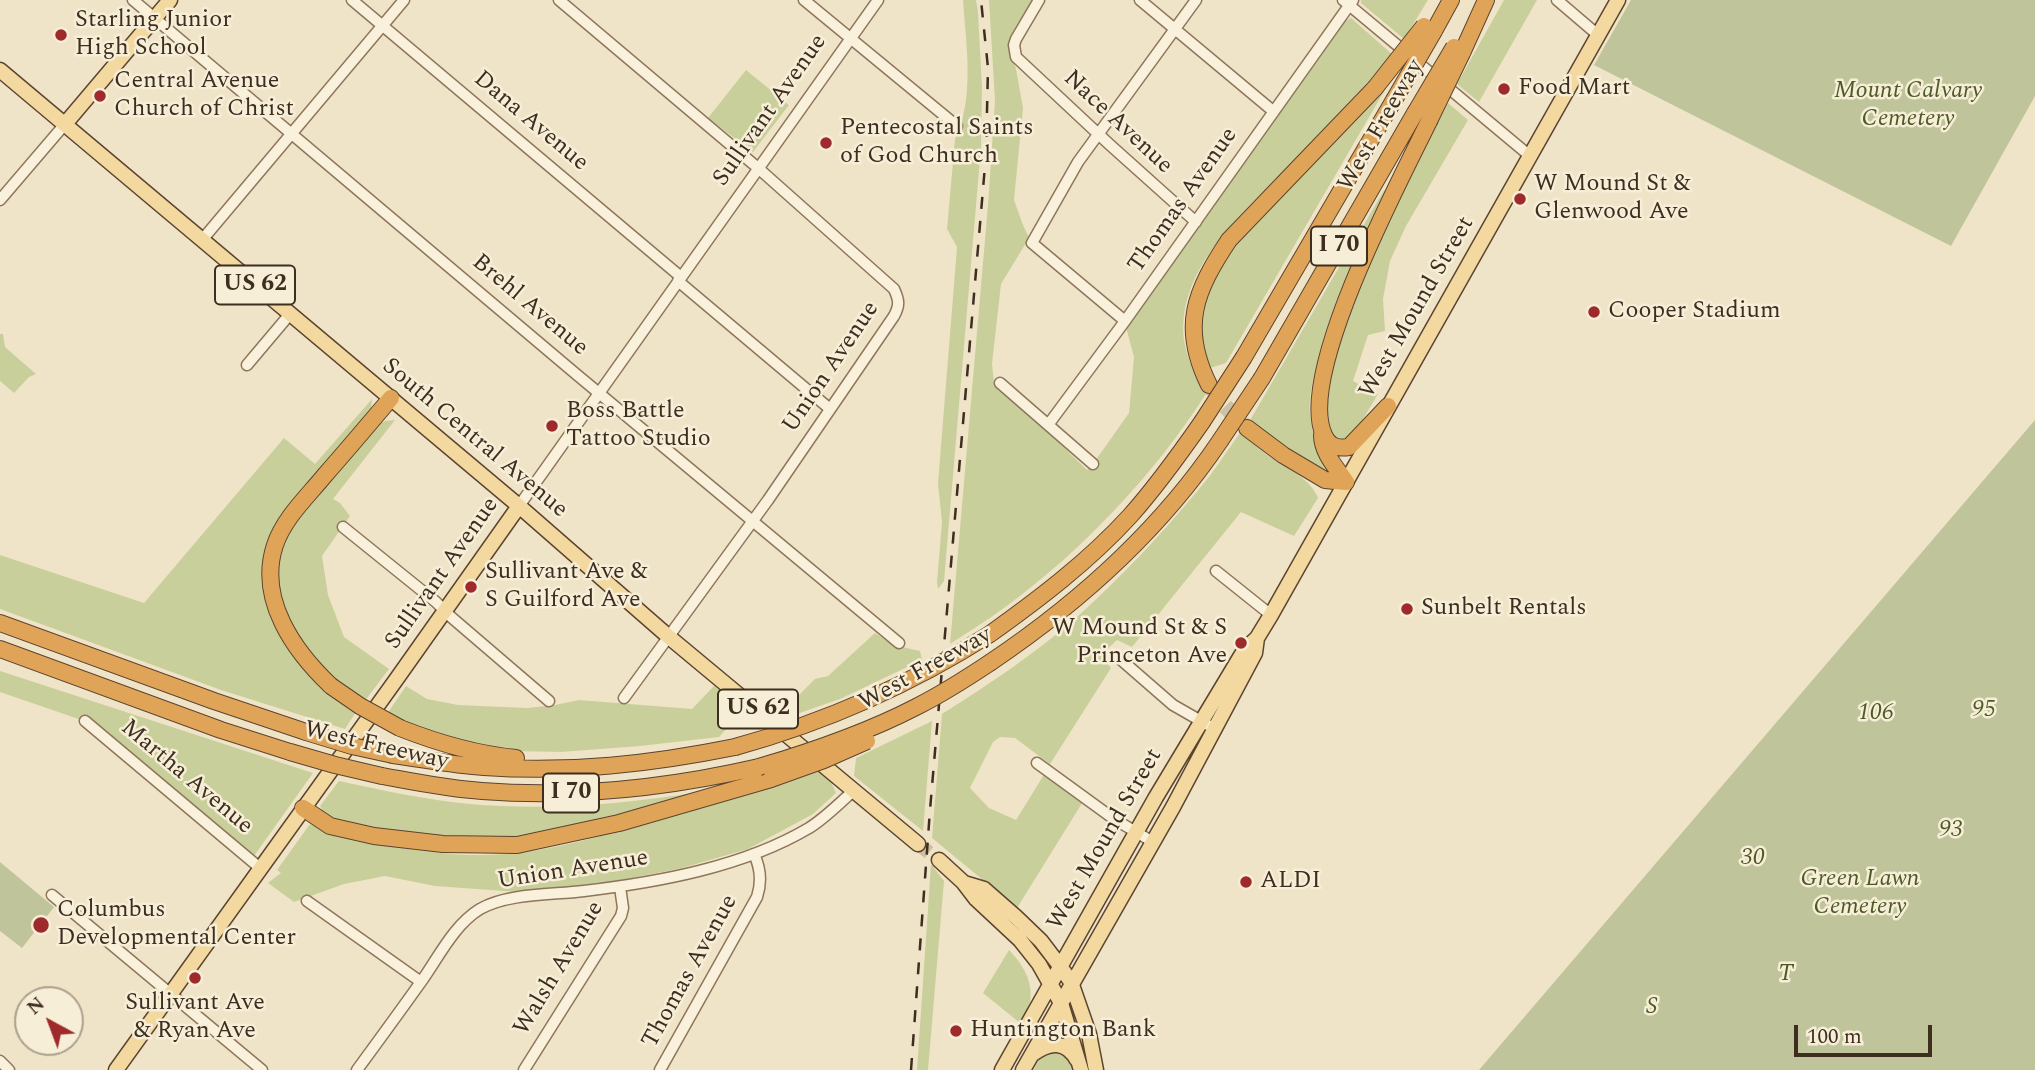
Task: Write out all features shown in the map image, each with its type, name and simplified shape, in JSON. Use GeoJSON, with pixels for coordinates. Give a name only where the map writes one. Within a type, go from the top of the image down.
{"type":"FeatureCollection","features":[{"type":"Feature","properties":{"kind":"highway"},"geometry":{"type":"LineString","coordinates":[[1209,385],[1196,355],[1193,327],[1199,297],[1211,267],[1229,240],[1429,28],[1444,0]]}},
{"type":"Feature","properties":{"kind":"highway","name":"West Freeway"},"geometry":{"type":"LineString","coordinates":[[0,622],[214,701],[352,746],[393,755],[484,767],[570,768],[640,764],[735,747],[805,726],[883,694],[990,634],[1048,590],[1113,533],[1172,465],[1244,357],[1394,100],[1429,28],[1451,0]]}},
{"type":"Feature","properties":{"kind":"highway","name":"West Freeway"},"geometry":{"type":"LineString","coordinates":[[0,649],[221,730],[290,752],[382,776],[481,791],[576,793],[765,773],[804,754],[885,722],[991,663],[1060,613],[1116,563],[1163,515],[1220,441],[1262,378],[1422,117],[1485,0]]}},
{"type":"Feature","properties":{"kind":"highway"},"geometry":{"type":"LineString","coordinates":[[1346,482],[1327,455],[1322,442],[1320,393],[1328,354],[1340,316],[1422,117]]}},
{"type":"Feature","properties":{"kind":"highway"},"geometry":{"type":"LineString","coordinates":[[391,398],[293,513],[275,545],[271,582],[286,633],[312,668],[331,686],[400,728],[485,755],[570,768]]}},
{"type":"Feature","properties":{"kind":"highway"},"geometry":{"type":"LineString","coordinates":[[1321,430],[1332,446],[1341,449],[1349,447],[1388,405]]}},
{"type":"Feature","properties":{"kind":"highway"},"geometry":{"type":"LineString","coordinates":[[1247,428],[1283,455],[1325,480],[1346,482]]}},
{"type":"Feature","properties":{"kind":"highway"},"geometry":{"type":"LineString","coordinates":[[303,808],[330,826],[374,836],[443,844],[517,845],[619,823],[765,773]]}},
{"type":"Feature","properties":{"kind":"main road"},"geometry":{"type":"LineString","coordinates":[[65,124],[170,0]]}},
{"type":"Feature","properties":{"kind":"main road","name":"West Mound Street"},"geometry":{"type":"LineString","coordinates":[[1002,1070],[1136,832],[1245,649],[1257,638],[1271,614],[1618,0]]}},
{"type":"Feature","properties":{"kind":"main road","name":"South Central Avenue"},"geometry":{"type":"LineString","coordinates":[[0,69],[519,506],[669,637],[918,844]]}},
{"type":"Feature","properties":{"kind":"main road","name":"Sullivant Avenue"},"geometry":{"type":"LineString","coordinates":[[116,1070],[519,506]]}},
{"type":"Feature","properties":{"kind":"main road","name":"West Mound Street"},"geometry":{"type":"LineString","coordinates":[[1023,1070],[1215,729],[1255,653],[1257,638]]}},
{"type":"Feature","properties":{"kind":"main road"},"geometry":{"type":"LineString","coordinates":[[939,860],[1020,940],[1039,964],[1061,1003],[1081,1068]]}},
{"type":"Feature","properties":{"kind":"main road"},"geometry":{"type":"LineString","coordinates":[[963,882],[984,889],[1041,941],[1072,982],[1089,1034],[1096,1070]]}},
{"type":"Feature","properties":{"kind":"main road"},"geometry":{"type":"LineString","coordinates":[[1032,1055],[1046,1045],[1062,1046],[1074,1054],[1081,1068]]}},
{"type":"Feature","properties":{"kind":"street","name":"Brehl Avenue"},"geometry":{"type":"LineString","coordinates":[[133,0],[899,643]]}},
{"type":"Feature","properties":{"kind":"street","name":"Dana Avenue"},"geometry":{"type":"LineString","coordinates":[[352,0],[830,409]]}},
{"type":"Feature","properties":{"kind":"street"},"geometry":{"type":"LineString","coordinates":[[202,240],[404,0]]}},
{"type":"Feature","properties":{"kind":"street"},"geometry":{"type":"LineString","coordinates":[[559,0],[758,168]]}},
{"type":"Feature","properties":{"kind":"street"},"geometry":{"type":"LineString","coordinates":[[804,0],[957,126]]}},
{"type":"Feature","properties":{"kind":"street","name":"Sullivant Avenue"},"geometry":{"type":"LineString","coordinates":[[519,506],[878,0]]}},
{"type":"Feature","properties":{"kind":"street","name":"Nace Avenue"},"geometry":{"type":"LineString","coordinates":[[1039,0],[1014,45],[1020,62],[1196,222]]}},
{"type":"Feature","properties":{"kind":"street"},"geometry":{"type":"LineString","coordinates":[[1140,0],[1273,111]]}},
{"type":"Feature","properties":{"kind":"street"},"geometry":{"type":"LineString","coordinates":[[1125,321],[1032,243],[1077,162],[1196,0]]}},
{"type":"Feature","properties":{"kind":"street"},"geometry":{"type":"LineString","coordinates":[[1557,0],[1598,35]]}},
{"type":"Feature","properties":{"kind":"street"},"geometry":{"type":"LineString","coordinates":[[1348,2],[1530,156]]}},
{"type":"Feature","properties":{"kind":"street","name":"Thomas Avenue"},"geometry":{"type":"LineString","coordinates":[[1048,425],[1196,222],[1348,2]]}},
{"type":"Feature","properties":{"kind":"street"},"geometry":{"type":"LineString","coordinates":[[0,200],[65,124]]}},
{"type":"Feature","properties":{"kind":"street","name":"Union Avenue"},"geometry":{"type":"LineString","coordinates":[[624,698],[753,520],[898,308],[899,299],[894,289],[758,168]]}},
{"type":"Feature","properties":{"kind":"street"},"geometry":{"type":"LineString","coordinates":[[247,365],[290,314]]}},
{"type":"Feature","properties":{"kind":"street"},"geometry":{"type":"LineString","coordinates":[[1000,383],[1093,464]]}},
{"type":"Feature","properties":{"kind":"street"},"geometry":{"type":"LineString","coordinates":[[344,527],[550,701]]}},
{"type":"Feature","properties":{"kind":"street"},"geometry":{"type":"LineString","coordinates":[[1216,571],[1271,614]]}},
{"type":"Feature","properties":{"kind":"street"},"geometry":{"type":"LineString","coordinates":[[1119,658],[1173,705],[1215,729]]}},
{"type":"Feature","properties":{"kind":"street","name":"Martha Avenue"},"geometry":{"type":"LineString","coordinates":[[85,721],[260,868]]}},
{"type":"Feature","properties":{"kind":"street"},"geometry":{"type":"LineString","coordinates":[[1037,763],[1114,819],[1153,842]]}},
{"type":"Feature","properties":{"kind":"street","name":"Union Avenue"},"geometry":{"type":"LineString","coordinates":[[357,1070],[461,926],[470,916],[486,906],[519,898],[620,887],[690,873],[754,854],[809,828],[854,790]]}},
{"type":"Feature","properties":{"kind":"street","name":"Thomas Avenue"},"geometry":{"type":"LineString","coordinates":[[660,1070],[757,897],[761,877],[754,854]]}},
{"type":"Feature","properties":{"kind":"street","name":"Walsh Avenue"},"geometry":{"type":"LineString","coordinates":[[524,1070],[621,916],[620,887]]}},
{"type":"Feature","properties":{"kind":"street"},"geometry":{"type":"LineString","coordinates":[[52,895],[262,1070]]}},
{"type":"Feature","properties":{"kind":"street"},"geometry":{"type":"LineString","coordinates":[[307,901],[421,982]]}},
{"type":"Feature","properties":{"kind":"street"},"geometry":{"type":"LineString","coordinates":[[0,1062],[9,1070]]}},
{"type":"Feature","properties":{"kind":"green space"},"geometry":{"type":"Polygon","coordinates":[[[963,0],[976,0],[978,12],[982,87],[981,147],[944,581],[938,589],[942,522],[938,483],[957,247],[947,229],[955,139],[965,106],[968,71],[963,0]]]}},
{"type":"Feature","properties":{"kind":"green space"},"geometry":{"type":"Polygon","coordinates":[[[989,0],[1034,0],[1016,26],[1010,41],[1023,108],[1014,200],[1029,238],[1001,284],[992,364],[994,382],[998,390],[1043,427],[1087,470],[1129,413],[1134,357],[1126,327],[1345,21],[1351,18],[1393,55],[1235,221],[1202,265],[1191,288],[1184,313],[1184,340],[1192,368],[1206,394],[1163,454],[1115,510],[1061,562],[1004,608],[950,644],[995,101],[989,0]]]}},
{"type":"Feature","properties":{"kind":"green space"},"geometry":{"type":"Polygon","coordinates":[[[1361,0],[1428,0],[1404,39],[1361,3],[1361,0]]]}},
{"type":"Feature","properties":{"kind":"green space"},"geometry":{"type":"Polygon","coordinates":[[[1504,0],[1537,0],[1479,102],[1457,84],[1504,0]]]}},
{"type":"Feature","properties":{"kind":"green space","name":"Mount Calvary Cemetery"},"geometry":{"type":"Polygon","coordinates":[[[1631,0],[2035,0],[2035,96],[1951,246],[1594,65],[1631,0]]]}},
{"type":"Feature","properties":{"kind":"green space"},"geometry":{"type":"Polygon","coordinates":[[[746,70],[789,105],[753,152],[708,118],[746,70]]]}},
{"type":"Feature","properties":{"kind":"green space"},"geometry":{"type":"Polygon","coordinates":[[[1383,86],[1386,88],[1226,363],[1207,369],[1200,337],[1205,295],[1238,238],[1383,86]]]}},
{"type":"Feature","properties":{"kind":"green space"},"geometry":{"type":"Polygon","coordinates":[[[1448,103],[1468,120],[1406,226],[1390,261],[1383,299],[1385,331],[1368,335],[1353,381],[1378,394],[1356,431],[1347,440],[1332,440],[1325,417],[1327,393],[1354,301],[1378,243],[1448,103]]]}},
{"type":"Feature","properties":{"kind":"green space"},"geometry":{"type":"Polygon","coordinates":[[[1384,190],[1388,192],[1359,253],[1326,335],[1312,386],[1311,423],[1317,444],[1330,470],[1327,471],[1286,448],[1249,422],[1384,190]]]}},
{"type":"Feature","properties":{"kind":"green space"},"geometry":{"type":"Polygon","coordinates":[[[0,334],[3,334],[5,347],[36,374],[29,377],[14,393],[0,381],[0,334]]]}},
{"type":"Feature","properties":{"kind":"green space"},"geometry":{"type":"Polygon","coordinates":[[[372,399],[371,409],[285,512],[274,530],[275,619],[356,712],[345,729],[221,690],[0,609],[0,555],[144,603],[284,438],[315,464],[372,399]]]}},
{"type":"Feature","properties":{"kind":"green space"},"geometry":{"type":"Polygon","coordinates":[[[395,420],[333,499],[340,503],[350,516],[322,556],[328,595],[344,637],[389,669],[364,702],[324,672],[305,649],[285,610],[278,581],[278,567],[284,544],[298,519],[376,426],[395,420]]]}},
{"type":"Feature","properties":{"kind":"green space","name":"Green Lawn Cemetery"},"geometry":{"type":"Polygon","coordinates":[[[2035,420],[2035,1070],[1479,1070],[2035,420]]]}},
{"type":"Feature","properties":{"kind":"green space"},"geometry":{"type":"Polygon","coordinates":[[[1240,433],[1267,455],[1303,478],[1318,498],[1294,536],[1241,512],[1132,647],[1117,640],[1101,655],[1111,668],[1050,764],[1015,738],[1000,737],[993,742],[970,788],[989,808],[1016,820],[1045,773],[1084,800],[1017,908],[932,838],[942,714],[1028,656],[1093,602],[1140,556],[1185,506],[1240,433]]]}},
{"type":"Feature","properties":{"kind":"green space"},"geometry":{"type":"Polygon","coordinates":[[[875,633],[893,645],[920,651],[922,660],[840,699],[791,716],[785,709],[815,679],[828,676],[875,633]]]}},
{"type":"Feature","properties":{"kind":"green space"},"geometry":{"type":"Polygon","coordinates":[[[0,671],[313,773],[254,856],[99,726],[0,692],[0,671]]]}},
{"type":"Feature","properties":{"kind":"green space"},"geometry":{"type":"Polygon","coordinates":[[[406,686],[427,699],[458,705],[527,708],[579,700],[692,709],[714,686],[744,709],[719,737],[561,752],[512,751],[454,739],[387,714],[406,686]]]}},
{"type":"Feature","properties":{"kind":"green space"},"geometry":{"type":"Polygon","coordinates":[[[932,721],[923,831],[854,776],[856,758],[932,721]]]}},
{"type":"Feature","properties":{"kind":"green space"},"geometry":{"type":"Polygon","coordinates":[[[819,771],[831,782],[836,793],[813,814],[748,849],[682,868],[612,882],[518,892],[435,886],[385,876],[344,884],[294,902],[268,883],[281,873],[277,870],[310,824],[350,838],[422,851],[464,855],[519,853],[605,835],[819,771]]]}},
{"type":"Feature","properties":{"kind":"green space"},"geometry":{"type":"Polygon","coordinates":[[[339,781],[437,800],[528,807],[642,800],[699,792],[630,816],[514,838],[473,840],[351,828],[320,812],[320,806],[339,781]]]}},
{"type":"Feature","properties":{"kind":"green space"},"geometry":{"type":"Polygon","coordinates":[[[0,862],[54,907],[22,948],[0,931],[0,862]]]}},
{"type":"Feature","properties":{"kind":"green space"},"geometry":{"type":"Polygon","coordinates":[[[931,864],[944,881],[928,1070],[917,1070],[931,864]]]}},
{"type":"Feature","properties":{"kind":"green space"},"geometry":{"type":"Polygon","coordinates":[[[1009,950],[1029,980],[1030,1002],[1020,1023],[983,993],[1009,950]]]}},
{"type":"Feature","properties":{"kind":"green space"},"geometry":{"type":"Polygon","coordinates":[[[1059,1051],[1074,1064],[1075,1070],[1034,1070],[1043,1056],[1059,1051]]]}},
{"type":"Feature","properties":{"kind":"tunnel"},"geometry":{"type":"LineString","coordinates":[[1211,387],[1244,425]]}},
{"type":"Feature","properties":{"kind":"tunnel"},"geometry":{"type":"LineString","coordinates":[[918,844],[939,860]]}},
{"type":"Feature","properties":{"kind":"railway"},"geometry":{"type":"LineString","coordinates":[[911,1070],[930,810],[986,154],[988,68],[981,0]]}},
{"type":"Feature","properties":{"kind":"place","name":"Starling Junior High School"},"geometry":{"type":"Point","coordinates":[61,35]}},
{"type":"Feature","properties":{"kind":"place","name":"Food Mart"},"geometry":{"type":"Point","coordinates":[1504,89]}},
{"type":"Feature","properties":{"kind":"place","name":"Central Avenue Church of Christ"},"geometry":{"type":"Point","coordinates":[100,96]}},
{"type":"Feature","properties":{"kind":"place","name":"Pentecostal Saints of God Church"},"geometry":{"type":"Point","coordinates":[826,143]}},
{"type":"Feature","properties":{"kind":"place","name":"W Mound St & Glenwood Ave"},"geometry":{"type":"Point","coordinates":[1520,199]}},
{"type":"Feature","properties":{"kind":"place","name":"Cooper Stadium"},"geometry":{"type":"Point","coordinates":[1594,312]}},
{"type":"Feature","properties":{"kind":"place","name":"Boss Battle Tattoo Studio"},"geometry":{"type":"Point","coordinates":[552,426]}},
{"type":"Feature","properties":{"kind":"place","name":"Sullivant Ave & S Guilford Ave"},"geometry":{"type":"Point","coordinates":[471,587]}},
{"type":"Feature","properties":{"kind":"place","name":"Sunbelt Rentals"},"geometry":{"type":"Point","coordinates":[1407,609]}},
{"type":"Feature","properties":{"kind":"place","name":"W Mound St & S Princeton Ave"},"geometry":{"type":"Point","coordinates":[1241,643]}},
{"type":"Feature","properties":{"kind":"place","name":"ALDI"},"geometry":{"type":"Point","coordinates":[1246,882]}},
{"type":"Feature","properties":{"kind":"place","name":"Columbus Developmental Center"},"geometry":{"type":"Point","coordinates":[41,925]}},
{"type":"Feature","properties":{"kind":"place","name":"Sullivant Ave & Ryan Ave"},"geometry":{"type":"Point","coordinates":[195,978]}},
{"type":"Feature","properties":{"kind":"place","name":"Huntington Bank"},"geometry":{"type":"Point","coordinates":[956,1031]}},
{"type":"Feature","properties":{"kind":"park label","name":"95"},"geometry":{"type":"Point","coordinates":[1984,711]}},
{"type":"Feature","properties":{"kind":"park label","name":"106"},"geometry":{"type":"Point","coordinates":[1876,714]}},
{"type":"Feature","properties":{"kind":"park label","name":"93"},"geometry":{"type":"Point","coordinates":[1951,831]}},
{"type":"Feature","properties":{"kind":"park label","name":"30"},"geometry":{"type":"Point","coordinates":[1753,859]}},
{"type":"Feature","properties":{"kind":"park label","name":"T"},"geometry":{"type":"Point","coordinates":[1786,975]}},
{"type":"Feature","properties":{"kind":"park label","name":"S"},"geometry":{"type":"Point","coordinates":[1652,1008]}}]}
